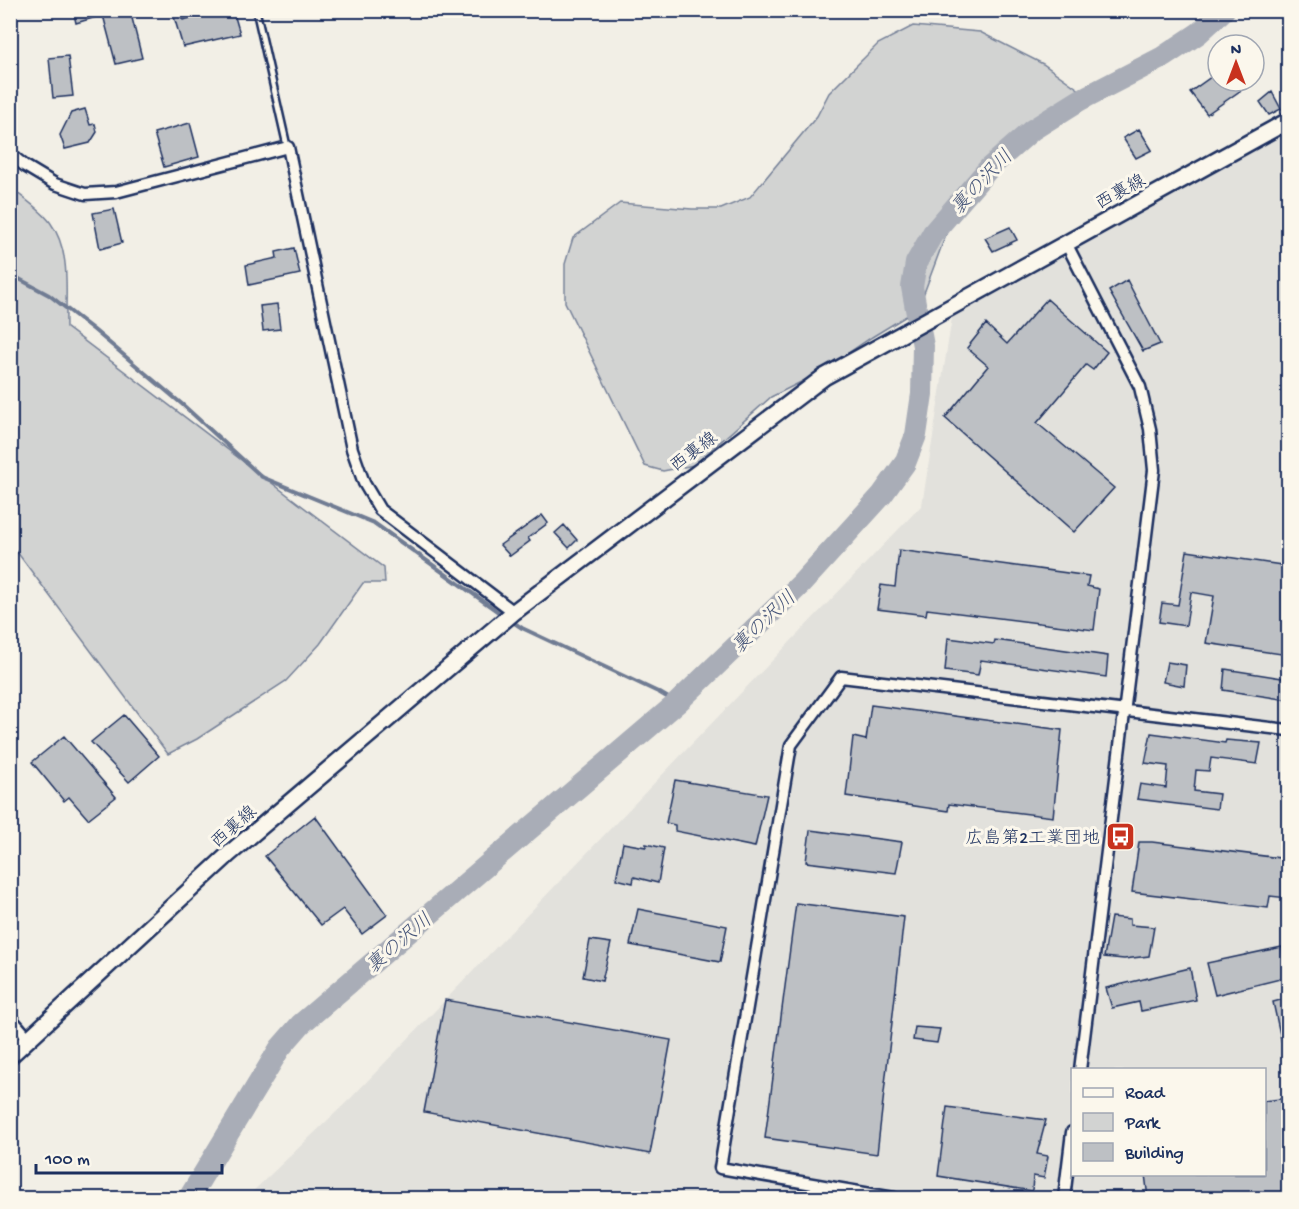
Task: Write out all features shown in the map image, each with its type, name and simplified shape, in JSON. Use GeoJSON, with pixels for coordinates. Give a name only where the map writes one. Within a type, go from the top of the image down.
{"type":"FeatureCollection","features":[{"type":"Feature","properties":{"kind":"street","name":"西裏線"},"geometry":{"type":"LineString","coordinates":[[10,1056],[229,854],[514,612],[824,377],[1288,121]]}},
{"type":"Feature","properties":{"kind":"street"},"geometry":{"type":"LineString","coordinates":[[10,154],[55,184],[85,194],[116,192],[288,147],[352,449],[364,483],[380,510],[514,612]]}},
{"type":"Feature","properties":{"kind":"street"},"geometry":{"type":"LineString","coordinates":[[1066,243],[1140,387],[1150,429],[1154,470],[1080,1068]]}},
{"type":"Feature","properties":{"kind":"street"},"geometry":{"type":"LineString","coordinates":[[894,1198],[720,1168],[791,745],[841,676],[1288,730]]}},
{"type":"Feature","properties":{"kind":"street"},"geometry":{"type":"LineString","coordinates":[[10,1017],[28,1038]]}},
{"type":"Feature","properties":{"kind":"street"},"geometry":{"type":"LineString","coordinates":[[1064,1198],[1071,1140]]}},
{"type":"Feature","properties":{"kind":"lane"},"geometry":{"type":"LineString","coordinates":[[256,10],[288,147]]}},
{"type":"Feature","properties":{"kind":"shaded area"},"geometry":{"type":"Polygon","coordinates":[[[1288,122],[1288,1198],[246,1198],[351,1098],[922,505],[954,305],[1288,122]]]}},
{"type":"Feature","properties":{"kind":"green space"},"geometry":{"type":"Polygon","coordinates":[[[913,26],[980,32],[1043,64],[1084,93],[991,168],[948,229],[918,309],[817,374],[771,397],[694,465],[663,471],[645,466],[565,302],[565,264],[573,238],[620,203],[721,209],[750,197],[817,116],[829,93],[878,44],[913,26]]]}},
{"type":"Feature","properties":{"kind":"green space"},"geometry":{"type":"Polygon","coordinates":[[[11,188],[50,222],[62,246],[66,273],[66,327],[384,568],[385,583],[363,583],[320,644],[286,681],[197,739],[168,754],[11,544],[11,188]]]}},
{"type":"Feature","properties":{"kind":"building"},"geometry":{"type":"Polygon","coordinates":[[[73,10],[130,10],[142,58],[116,64],[103,15],[76,23],[73,10]]]}},
{"type":"Feature","properties":{"kind":"building"},"geometry":{"type":"Polygon","coordinates":[[[172,10],[183,20],[220,10],[233,10],[240,34],[183,47],[172,10]]]}},
{"type":"Feature","properties":{"kind":"building"},"geometry":{"type":"Polygon","coordinates":[[[68,56],[73,96],[53,98],[49,58],[68,56]]]}},
{"type":"Feature","properties":{"kind":"building"},"geometry":{"type":"Polygon","coordinates":[[[1206,81],[1206,93],[1237,93],[1207,114],[1190,92],[1206,81]]]}},
{"type":"Feature","properties":{"kind":"building"},"geometry":{"type":"Polygon","coordinates":[[[1272,92],[1281,109],[1269,115],[1260,102],[1272,92]]]}},
{"type":"Feature","properties":{"kind":"building"},"geometry":{"type":"Polygon","coordinates":[[[85,109],[90,125],[95,124],[97,132],[90,143],[65,149],[60,135],[71,113],[85,109]]]}},
{"type":"Feature","properties":{"kind":"building"},"geometry":{"type":"Polygon","coordinates":[[[190,123],[199,157],[164,167],[154,133],[190,123]]]}},
{"type":"Feature","properties":{"kind":"building"},"geometry":{"type":"Polygon","coordinates":[[[1139,129],[1152,150],[1136,158],[1123,138],[1139,129]]]}},
{"type":"Feature","properties":{"kind":"building"},"geometry":{"type":"Polygon","coordinates":[[[114,209],[122,243],[100,249],[93,213],[114,209]]]}},
{"type":"Feature","properties":{"kind":"building"},"geometry":{"type":"Polygon","coordinates":[[[1010,227],[1017,240],[993,251],[985,238],[1010,227]]]}},
{"type":"Feature","properties":{"kind":"building"},"geometry":{"type":"Polygon","coordinates":[[[294,248],[300,274],[249,285],[246,265],[277,258],[276,252],[294,248]]]}},
{"type":"Feature","properties":{"kind":"building"},"geometry":{"type":"Polygon","coordinates":[[[1127,280],[1160,344],[1143,351],[1109,291],[1127,280]]]}},
{"type":"Feature","properties":{"kind":"building"},"geometry":{"type":"Polygon","coordinates":[[[1047,299],[1107,352],[1093,370],[1086,365],[1037,423],[1114,488],[1074,532],[945,418],[988,366],[967,348],[986,324],[1007,344],[1047,299]]]}},
{"type":"Feature","properties":{"kind":"building"},"geometry":{"type":"Polygon","coordinates":[[[277,304],[280,329],[263,331],[260,306],[277,304]]]}},
{"type":"Feature","properties":{"kind":"building"},"geometry":{"type":"Polygon","coordinates":[[[542,515],[548,523],[510,556],[500,545],[542,515]]]}},
{"type":"Feature","properties":{"kind":"building"},"geometry":{"type":"Polygon","coordinates":[[[564,525],[577,540],[569,548],[555,533],[564,525]]]}},
{"type":"Feature","properties":{"kind":"building"},"geometry":{"type":"Polygon","coordinates":[[[899,550],[1089,576],[1087,586],[1099,589],[1094,630],[927,609],[926,615],[877,609],[881,585],[895,587],[899,550]]]}},
{"type":"Feature","properties":{"kind":"building"},"geometry":{"type":"Polygon","coordinates":[[[1187,551],[1288,566],[1288,655],[1206,643],[1214,596],[1191,592],[1186,626],[1159,622],[1162,603],[1178,605],[1187,551]]]}},
{"type":"Feature","properties":{"kind":"building"},"geometry":{"type":"Polygon","coordinates":[[[948,638],[994,644],[995,640],[1108,656],[1106,677],[981,660],[978,675],[945,671],[948,638]]]}},
{"type":"Feature","properties":{"kind":"building"},"geometry":{"type":"Polygon","coordinates":[[[1167,662],[1186,665],[1184,686],[1163,682],[1167,662]]]}},
{"type":"Feature","properties":{"kind":"building"},"geometry":{"type":"Polygon","coordinates":[[[1225,669],[1288,679],[1288,700],[1223,690],[1225,669]]]}},
{"type":"Feature","properties":{"kind":"building"},"geometry":{"type":"Polygon","coordinates":[[[871,705],[1062,730],[1053,817],[949,804],[948,811],[846,796],[853,737],[866,740],[871,705]]]}},
{"type":"Feature","properties":{"kind":"building"},"geometry":{"type":"Polygon","coordinates":[[[124,715],[159,756],[129,782],[91,742],[124,715]]]}},
{"type":"Feature","properties":{"kind":"building"},"geometry":{"type":"Polygon","coordinates":[[[1151,733],[1225,743],[1226,740],[1261,743],[1257,764],[1211,758],[1209,771],[1196,770],[1194,791],[1219,794],[1217,809],[1137,799],[1140,784],[1166,788],[1168,766],[1145,763],[1151,733]]]}},
{"type":"Feature","properties":{"kind":"building"},"geometry":{"type":"Polygon","coordinates":[[[64,736],[116,797],[88,819],[69,797],[64,801],[32,762],[64,736]]]}},
{"type":"Feature","properties":{"kind":"building"},"geometry":{"type":"Polygon","coordinates":[[[675,780],[767,795],[755,847],[675,831],[675,825],[666,823],[675,780]]]}},
{"type":"Feature","properties":{"kind":"building"},"geometry":{"type":"Polygon","coordinates":[[[315,816],[387,915],[362,934],[343,909],[321,925],[265,856],[315,816]]]}},
{"type":"Feature","properties":{"kind":"building"},"geometry":{"type":"Polygon","coordinates":[[[810,830],[902,842],[896,873],[806,862],[810,830]]]}},
{"type":"Feature","properties":{"kind":"building"},"geometry":{"type":"Polygon","coordinates":[[[1139,842],[1288,859],[1288,898],[1270,896],[1268,908],[1132,892],[1139,842]]]}},
{"type":"Feature","properties":{"kind":"building"},"geometry":{"type":"Polygon","coordinates":[[[623,843],[664,848],[658,883],[634,877],[633,883],[616,879],[623,843]]]}},
{"type":"Feature","properties":{"kind":"building"},"geometry":{"type":"Polygon","coordinates":[[[796,903],[904,917],[877,1154],[765,1138],[796,903]]]}},
{"type":"Feature","properties":{"kind":"building"},"geometry":{"type":"Polygon","coordinates":[[[638,909],[727,926],[720,962],[630,945],[638,909]]]}},
{"type":"Feature","properties":{"kind":"building"},"geometry":{"type":"Polygon","coordinates":[[[1111,917],[1130,919],[1130,925],[1154,927],[1149,956],[1124,959],[1104,957],[1111,917]]]}},
{"type":"Feature","properties":{"kind":"building"},"geometry":{"type":"Polygon","coordinates":[[[590,940],[611,943],[602,981],[583,977],[590,940]]]}},
{"type":"Feature","properties":{"kind":"building"},"geometry":{"type":"Polygon","coordinates":[[[1282,947],[1288,977],[1215,995],[1207,963],[1282,947]]]}},
{"type":"Feature","properties":{"kind":"building"},"geometry":{"type":"Polygon","coordinates":[[[1190,968],[1196,1000],[1141,1011],[1139,1002],[1112,1008],[1106,988],[1190,968]]]}},
{"type":"Feature","properties":{"kind":"building"},"geometry":{"type":"Polygon","coordinates":[[[1288,998],[1288,1052],[1284,1053],[1273,1002],[1288,998]]]}},
{"type":"Feature","properties":{"kind":"building"},"geometry":{"type":"Polygon","coordinates":[[[445,1000],[671,1040],[650,1154],[424,1112],[445,1000]]]}},
{"type":"Feature","properties":{"kind":"building"},"geometry":{"type":"Polygon","coordinates":[[[915,1027],[940,1029],[937,1043],[913,1040],[915,1027]]]}},
{"type":"Feature","properties":{"kind":"building"},"geometry":{"type":"Polygon","coordinates":[[[1288,1098],[1288,1198],[1148,1198],[1145,1176],[1266,1176],[1266,1101],[1288,1098]]]}},
{"type":"Feature","properties":{"kind":"building"},"geometry":{"type":"Polygon","coordinates":[[[947,1107],[1046,1120],[1037,1154],[1048,1156],[1044,1178],[1033,1176],[1032,1191],[938,1176],[947,1107]]]}},
{"type":"Feature","properties":{"kind":"waterway","name":"裏の沢川"},"geometry":{"type":"LineString","coordinates":[[189,1198],[280,1048],[301,1024],[677,703],[801,584],[882,495],[905,463],[916,435],[922,394],[923,346],[912,287],[916,263],[933,233],[989,168],[1032,130],[1080,100],[1163,57],[1199,33],[1224,10]]}},
{"type":"Feature","properties":{"kind":"waterway"},"geometry":{"type":"LineString","coordinates":[[10,274],[49,295],[94,330],[183,405],[262,477],[374,523],[504,616]]}},
{"type":"Feature","properties":{"kind":"waterway"},"geometry":{"type":"LineString","coordinates":[[510,620],[522,628],[677,703]]}},
{"type":"Feature","properties":{"kind":"place","name":"広島第2工業団地"},"geometry":{"type":"Point","coordinates":[1121,837]}}]}
